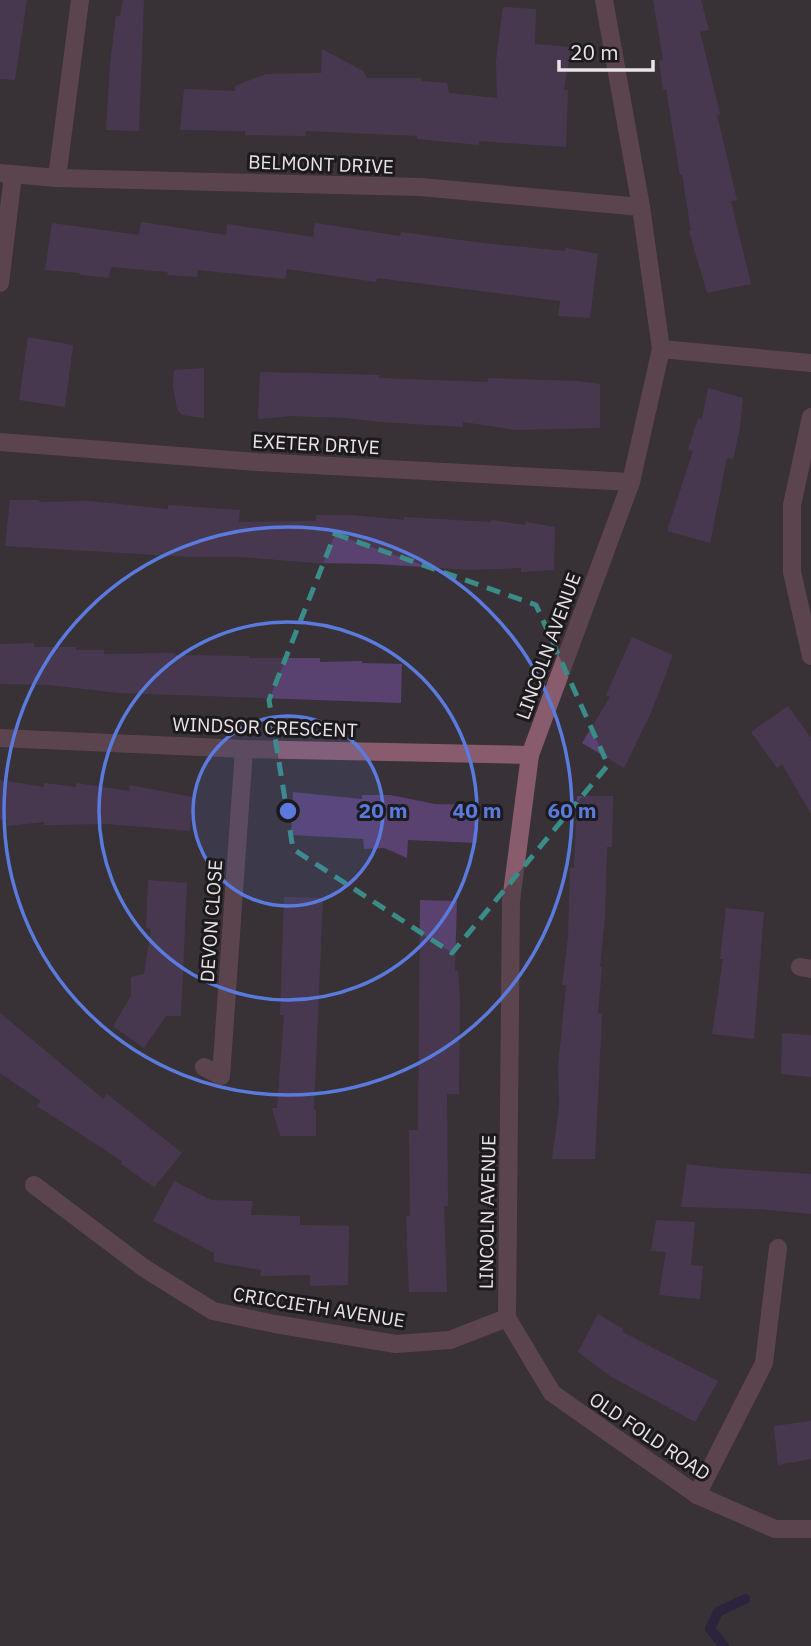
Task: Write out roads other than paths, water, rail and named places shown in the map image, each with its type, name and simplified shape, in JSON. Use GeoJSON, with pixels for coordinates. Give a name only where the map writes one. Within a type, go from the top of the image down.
{"type":"FeatureCollection","features":[{"type":"Feature","properties":{"kind":"street"},"geometry":{"type":"LineString","coordinates":[[57,178],[80,0]]}},
{"type":"Feature","properties":{"kind":"street","name":"LINCOLN AVENUE"},"geometry":{"type":"LineString","coordinates":[[507,1318],[511,901],[530,755],[631,482],[661,349],[641,207],[604,0]]}},
{"type":"Feature","properties":{"kind":"street"},"geometry":{"type":"LineString","coordinates":[[0,283],[6,174]]}},
{"type":"Feature","properties":{"kind":"street","name":"BELMONT DRIVE"},"geometry":{"type":"LineString","coordinates":[[6,174],[57,178],[420,187],[641,207]]}},
{"type":"Feature","properties":{"kind":"street"},"geometry":{"type":"LineString","coordinates":[[661,349],[811,363]]}},
{"type":"Feature","properties":{"kind":"street"},"geometry":{"type":"LineString","coordinates":[[811,417],[792,505],[792,572],[811,656]]}},
{"type":"Feature","properties":{"kind":"street","name":"EXETER DRIVE"},"geometry":{"type":"LineString","coordinates":[[0,442],[271,463],[631,482]]}},
{"type":"Feature","properties":{"kind":"street","name":"WINDSOR CRESCENT"},"geometry":{"type":"LineString","coordinates":[[0,738],[244,749],[530,755]]}},
{"type":"Feature","properties":{"kind":"street","name":"DEVON CLOSE"},"geometry":{"type":"LineString","coordinates":[[204,1067],[221,1076],[244,749]]}},
{"type":"Feature","properties":{"kind":"street","name":"CRICCIETH AVENUE"},"geometry":{"type":"LineString","coordinates":[[34,1185],[144,1268],[213,1311],[396,1344],[450,1340],[507,1318]]}},
{"type":"Feature","properties":{"kind":"street"},"geometry":{"type":"LineString","coordinates":[[697,1495],[764,1363],[778,1248]]}},
{"type":"Feature","properties":{"kind":"street","name":"OLD FOLD ROAD"},"geometry":{"type":"LineString","coordinates":[[507,1318],[552,1394],[697,1495],[775,1529],[811,1529]]}},
{"type":"Feature","properties":{"kind":"waterway"},"geometry":{"type":"LineString","coordinates":[[724,1646],[710,1629],[718,1612],[745,1599]]}}]}
